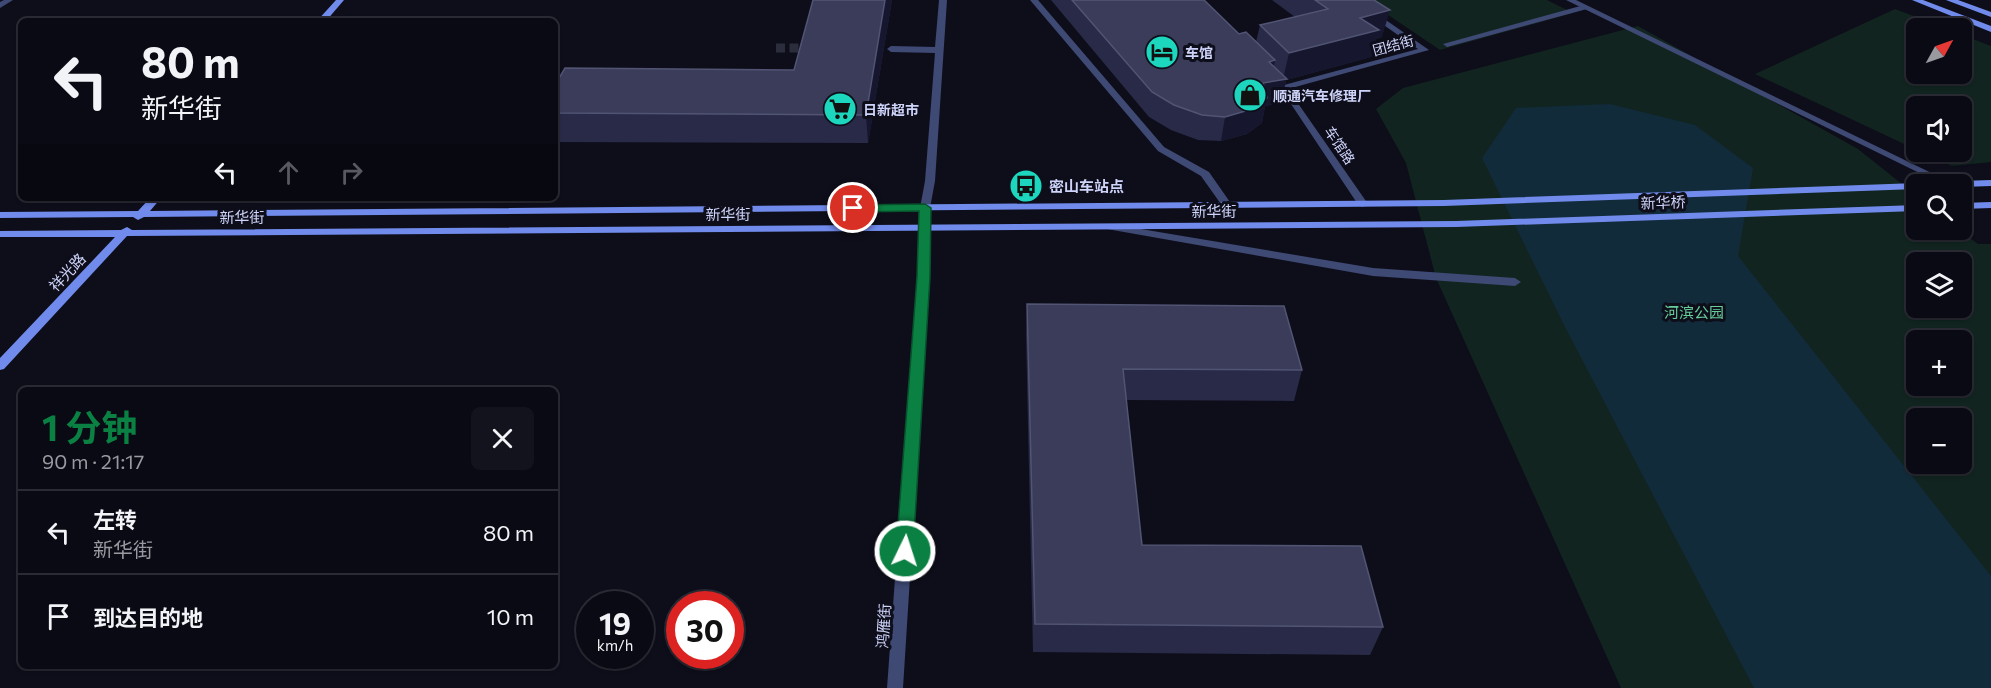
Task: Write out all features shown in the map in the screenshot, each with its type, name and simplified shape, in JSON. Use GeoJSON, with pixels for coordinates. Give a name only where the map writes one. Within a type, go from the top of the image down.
{"type":"FeatureCollection","features":[{"type":"Feature","properties":{"kind":"street"},"geometry":{"type":"LineString","coordinates":[[0,6],[9,0]]}},
{"type":"Feature","properties":{"kind":"street"},"geometry":{"type":"LineString","coordinates":[[324,18],[340,0]]}},
{"type":"Feature","properties":{"kind":"street","name":"鸿雁街"},"geometry":{"type":"LineString","coordinates":[[895,688],[923,277],[925,208],[930,181],[943,0]]}},
{"type":"Feature","properties":{"kind":"street"},"geometry":{"type":"LineString","coordinates":[[1034,0],[1161,148],[1205,174],[1227,205]]}},
{"type":"Feature","properties":{"kind":"street","name":"团结街"},"geometry":{"type":"LineString","coordinates":[[1282,88],[1425,50],[1352,0]]}},
{"type":"Feature","properties":{"kind":"street"},"geometry":{"type":"LineString","coordinates":[[1570,0],[1927,174]]}},
{"type":"Feature","properties":{"kind":"street"},"geometry":{"type":"LineString","coordinates":[[1916,0],[1991,29]]}},
{"type":"Feature","properties":{"kind":"street"},"geometry":{"type":"LineString","coordinates":[[1950,0],[1991,15]]}},
{"type":"Feature","properties":{"kind":"street"},"geometry":{"type":"LineString","coordinates":[[1447,44],[1584,7]]}},
{"type":"Feature","properties":{"kind":"street"},"geometry":{"type":"LineString","coordinates":[[891,49],[939,50]]}},
{"type":"Feature","properties":{"kind":"street","name":"车馆路"},"geometry":{"type":"LineString","coordinates":[[1266,72],[1290,96],[1363,204]]}},
{"type":"Feature","properties":{"kind":"street"},"geometry":{"type":"LineString","coordinates":[[1972,184],[1991,183]]}},
{"type":"Feature","properties":{"kind":"street","name":"新华桥"},"geometry":{"type":"LineString","coordinates":[[1444,203],[1906,186]]}},
{"type":"Feature","properties":{"kind":"street","name":"祥光路"},"geometry":{"type":"LineString","coordinates":[[0,366],[153,201]]}},
{"type":"Feature","properties":{"kind":"street","name":"新华街"},"geometry":{"type":"LineString","coordinates":[[0,215],[1444,203]]}},
{"type":"Feature","properties":{"kind":"street"},"geometry":{"type":"LineString","coordinates":[[1972,206],[1991,205]]}},
{"type":"Feature","properties":{"kind":"street","name":"新华桥"},"geometry":{"type":"LineString","coordinates":[[1456,224],[1906,208]]}},
{"type":"Feature","properties":{"kind":"street","name":"新华街"},"geometry":{"type":"LineString","coordinates":[[0,234],[1456,224]]}},
{"type":"Feature","properties":{"kind":"street"},"geometry":{"type":"LineString","coordinates":[[1111,227],[1373,272],[1515,282]]}},
{"type":"Feature","properties":{"kind":"green space"},"geometry":{"type":"Polygon","coordinates":[[[1366,0],[1547,0],[1573,13],[1440,50],[1366,0]]]}},
{"type":"Feature","properties":{"kind":"green space"},"geometry":{"type":"Polygon","coordinates":[[[1895,9],[1919,18],[1906,18],[1906,84],[1972,84],[1972,39],[1991,46],[1991,162],[1952,166],[1943,162],[1972,162],[1972,96],[1906,96],[1906,145],[1755,74],[1895,9]]]}},
{"type":"Feature","properties":{"kind":"green space","name":"河滨公园"},"geometry":{"type":"Polygon","coordinates":[[[1638,26],[1858,149],[1906,187],[1906,240],[1972,240],[1978,244],[1991,244],[1991,688],[1621,688],[1436,278],[1406,163],[1376,109],[1403,88],[1638,26]]]}},
{"type":"Feature","properties":{"kind":"water"},"geometry":{"type":"Polygon","coordinates":[[[1610,104],[1695,125],[1753,168],[1738,256],[1906,468],[1906,474],[1910,474],[1991,576],[1991,688],[1754,688],[1564,325],[1482,158],[1516,108],[1610,104]]]}},
{"type":"Feature","properties":{"kind":"building"},"geometry":{"type":"Polygon","coordinates":[[[813,0],[885,0],[866,115],[558,113],[558,80],[565,68],[794,70],[813,0]]]}},
{"type":"Feature","properties":{"kind":"building","name":"车馆"},"geometry":{"type":"Polygon","coordinates":[[[1072,0],[1204,0],[1239,34],[1246,32],[1275,60],[1269,62],[1287,79],[1263,83],[1267,98],[1252,109],[1225,117],[1202,115],[1174,105],[1152,92],[1072,0]]]}},
{"type":"Feature","properties":{"kind":"building"},"geometry":{"type":"Polygon","coordinates":[[[1315,0],[1374,0],[1390,10],[1360,18],[1379,30],[1289,53],[1260,25],[1328,9],[1315,0]]]}},
{"type":"Feature","properties":{"kind":"building"},"geometry":{"type":"Polygon","coordinates":[[[1027,304],[1284,306],[1302,370],[1123,369],[1142,545],[1361,546],[1383,627],[1035,624],[1027,304]]]}},
{"type":"Feature","properties":{"kind":"tunnel"},"geometry":{"type":"LineString","coordinates":[[776,48],[815,48]]}},
{"type":"Feature","properties":{"kind":"place","name":"车馆"},"geometry":{"type":"Point","coordinates":[1162,52]}},
{"type":"Feature","properties":{"kind":"place","name":"顺通汽车修理厂"},"geometry":{"type":"Point","coordinates":[1250,95]}},
{"type":"Feature","properties":{"kind":"place","name":"日新超市"},"geometry":{"type":"Point","coordinates":[840,109]}},
{"type":"Feature","properties":{"kind":"place","name":"密山车站点"},"geometry":{"type":"Point","coordinates":[1026,186]}},
{"type":"Feature","properties":{"kind":"route"},"geometry":{"type":"LineString","coordinates":[[853,208],[925,208],[923,277],[905,551]]}}]}
